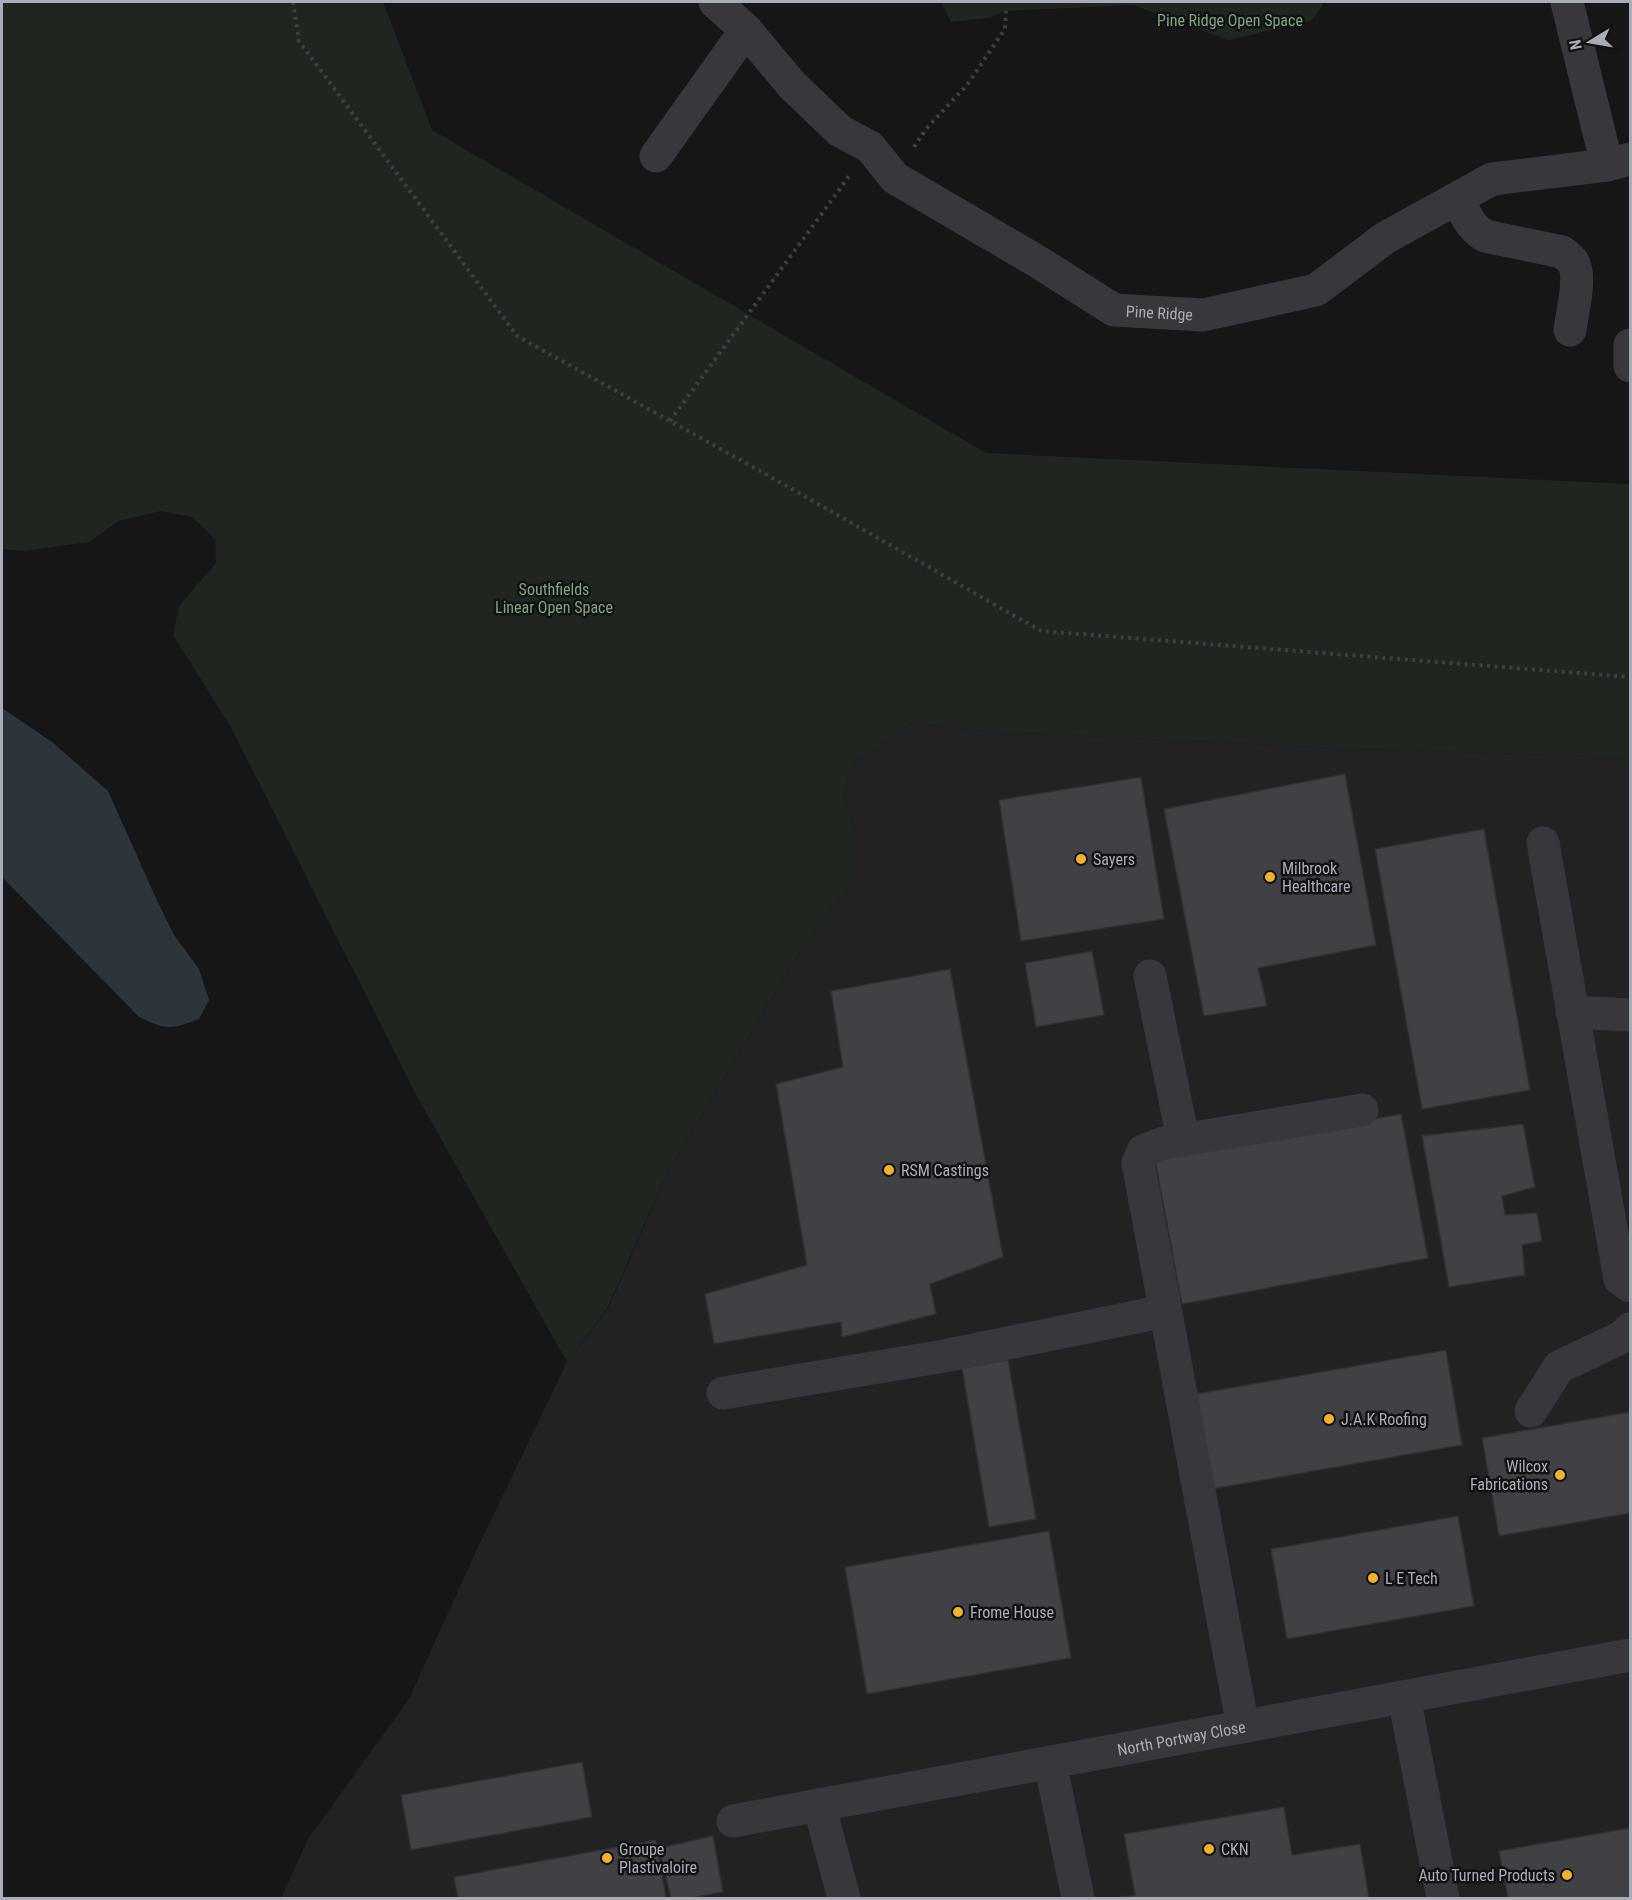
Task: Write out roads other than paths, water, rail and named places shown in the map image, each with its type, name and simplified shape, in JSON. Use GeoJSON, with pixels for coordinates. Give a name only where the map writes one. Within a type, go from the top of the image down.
{"type":"FeatureCollection","features":[{"type":"Feature","properties":{"kind":"street","name":"Pine Ridge"},"geometry":{"type":"LineString","coordinates":[[715,2],[746,30],[792,85],[840,130],[870,147],[895,178],[1040,263],[1114,310],[1203,315],[1316,290],[1385,238],[1492,179],[1619,162]]}},
{"type":"Feature","properties":{"kind":"street"},"geometry":{"type":"LineString","coordinates":[[1568,2],[1619,162]]}},
{"type":"Feature","properties":{"kind":"street"},"geometry":{"type":"LineString","coordinates":[[656,156],[746,30]]}},
{"type":"Feature","properties":{"kind":"street"},"geometry":{"type":"LineString","coordinates":[[1458,198],[1468,221],[1475,230],[1485,236],[1562,252],[1572,260],[1577,279],[1570,330]]}},
{"type":"Feature","properties":{"kind":"street"},"geometry":{"type":"LineString","coordinates":[[1630,345],[1630,366]]}},
{"type":"Feature","properties":{"kind":"street"},"geometry":{"type":"LineString","coordinates":[[1543,843],[1620,1279],[1630,1286]]}},
{"type":"Feature","properties":{"kind":"street"},"geometry":{"type":"LineString","coordinates":[[1150,976],[1183,1139]]}},
{"type":"Feature","properties":{"kind":"street"},"geometry":{"type":"LineString","coordinates":[[1572,1012],[1630,1015]]}},
{"type":"Feature","properties":{"kind":"street"},"geometry":{"type":"LineString","coordinates":[[1243,1727],[1138,1163],[1143,1152],[1153,1146],[1183,1139],[1362,1110]]}},
{"type":"Feature","properties":{"kind":"street"},"geometry":{"type":"LineString","coordinates":[[723,1393],[944,1356],[1165,1311]]}},
{"type":"Feature","properties":{"kind":"street"},"geometry":{"type":"LineString","coordinates":[[1530,1411],[1558,1367],[1622,1337],[1630,1329]]}},
{"type":"Feature","properties":{"kind":"street","name":"North Portway Close"},"geometry":{"type":"LineString","coordinates":[[733,1821],[1630,1655]]}},
{"type":"Feature","properties":{"kind":"street"},"geometry":{"type":"LineString","coordinates":[[1404,1697],[1443,1899]]}},
{"type":"Feature","properties":{"kind":"street"},"geometry":{"type":"LineString","coordinates":[[1050,1762],[1078,1899]]}},
{"type":"Feature","properties":{"kind":"street"},"geometry":{"type":"LineString","coordinates":[[819,1805],[844,1899]]}},
{"type":"Feature","properties":{"kind":"place","name":"Sayers"},"geometry":{"type":"Point","coordinates":[1081,859]}},
{"type":"Feature","properties":{"kind":"place","name":"Milbrook Healthcare"},"geometry":{"type":"Point","coordinates":[1270,877]}},
{"type":"Feature","properties":{"kind":"place","name":"RSM Castings"},"geometry":{"type":"Point","coordinates":[889,1170]}},
{"type":"Feature","properties":{"kind":"place","name":"J.A.K Roofing"},"geometry":{"type":"Point","coordinates":[1329,1419]}},
{"type":"Feature","properties":{"kind":"place","name":"Wilcox Fabrications"},"geometry":{"type":"Point","coordinates":[1560,1475]}},
{"type":"Feature","properties":{"kind":"place","name":"L E Tech"},"geometry":{"type":"Point","coordinates":[1373,1578]}},
{"type":"Feature","properties":{"kind":"place","name":"Frome House"},"geometry":{"type":"Point","coordinates":[958,1612]}},
{"type":"Feature","properties":{"kind":"place","name":"CKN"},"geometry":{"type":"Point","coordinates":[1209,1849]}},
{"type":"Feature","properties":{"kind":"place","name":"Groupe Plastivaloire"},"geometry":{"type":"Point","coordinates":[607,1858]}},
{"type":"Feature","properties":{"kind":"place","name":"Auto Turned Products"},"geometry":{"type":"Point","coordinates":[1567,1875]}},
{"type":"Feature","properties":{"kind":"park label","name":"Pine Ridge Open Space"},"geometry":{"type":"Point","coordinates":[1230,20]}},
{"type":"Feature","properties":{"kind":"park label","name":"Southfields Linear Open Space"},"geometry":{"type":"Point","coordinates":[554,598]}}]}
